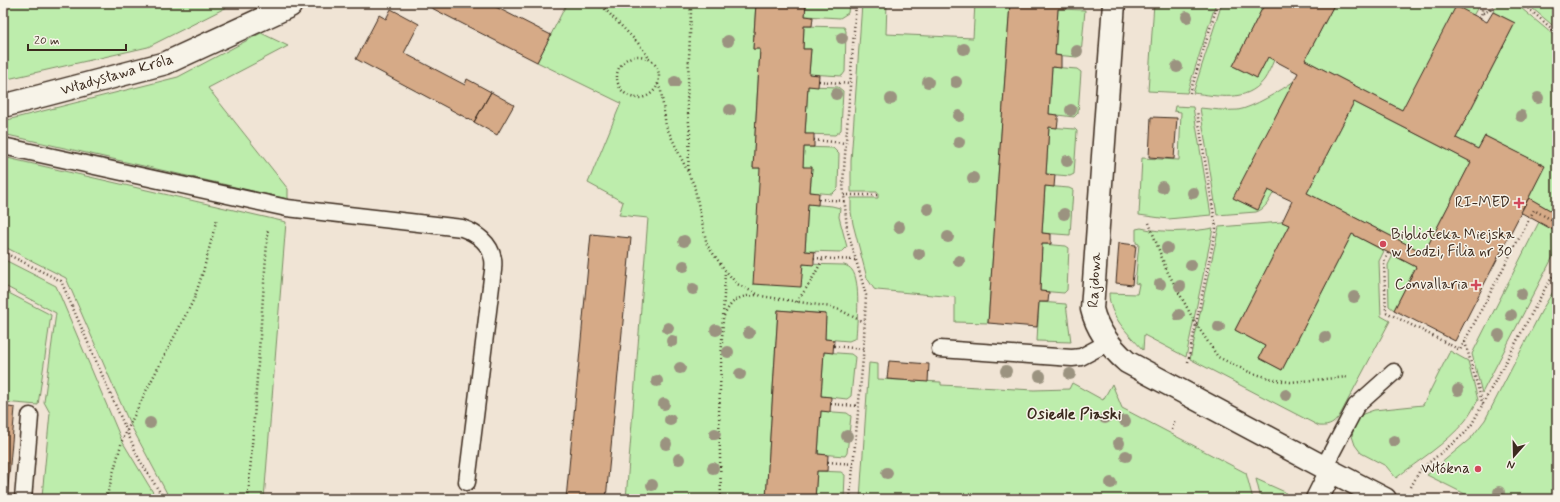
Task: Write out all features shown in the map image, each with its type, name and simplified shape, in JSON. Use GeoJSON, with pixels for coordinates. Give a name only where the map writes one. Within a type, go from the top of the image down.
{"type":"FeatureCollection","features":[{"type":"Feature","properties":{"kind":"street","name":"Władysława Króla"},"geometry":{"type":"LineString","coordinates":[[3,106],[166,63],[290,6],[291,3]]}},
{"type":"Feature","properties":{"kind":"street","name":"Rajdowa"},"geometry":{"type":"LineString","coordinates":[[1114,3],[1092,309],[1097,324],[1109,342],[1127,362],[1385,499]]}},
{"type":"Feature","properties":{"kind":"street"},"geometry":{"type":"LineString","coordinates":[[1317,499],[1328,469]]}},
{"type":"Feature","properties":{"kind":"lane"},"geometry":{"type":"LineString","coordinates":[[3,146],[287,208],[462,228],[479,236],[488,246],[493,259],[492,278],[467,482]]}},
{"type":"Feature","properties":{"kind":"lane"},"geometry":{"type":"LineString","coordinates":[[940,349],[1072,358],[1081,357],[1109,342]]}},
{"type":"Feature","properties":{"kind":"lane"},"geometry":{"type":"LineString","coordinates":[[1328,469],[1356,406],[1390,376]]}},
{"type":"Feature","properties":{"kind":"lane"},"geometry":{"type":"LineString","coordinates":[[23,499],[30,416]]}},
{"type":"Feature","properties":{"kind":"path"},"geometry":{"type":"LineString","coordinates":[[599,3],[638,43],[658,71],[658,84],[651,94],[638,98],[625,94],[620,88],[618,82],[620,67],[630,58],[637,56],[650,60]]}},
{"type":"Feature","properties":{"kind":"path"},"geometry":{"type":"LineString","coordinates":[[688,170],[690,134],[686,102],[690,12],[689,3]]}},
{"type":"Feature","properties":{"kind":"path"},"geometry":{"type":"LineString","coordinates":[[690,12],[692,3]]}},
{"type":"Feature","properties":{"kind":"path"},"geometry":{"type":"LineString","coordinates":[[850,499],[863,349],[866,295],[847,229],[844,201],[843,170],[856,3]]}},
{"type":"Feature","properties":{"kind":"path"},"geometry":{"type":"LineString","coordinates":[[1190,94],[1218,3]]}},
{"type":"Feature","properties":{"kind":"path"},"geometry":{"type":"LineString","coordinates":[[1483,13],[1482,6],[1484,3]]}},
{"type":"Feature","properties":{"kind":"path"},"geometry":{"type":"LineString","coordinates":[[1480,18],[1483,13],[1490,10],[1493,3]]}},
{"type":"Feature","properties":{"kind":"path"},"geometry":{"type":"LineString","coordinates":[[1522,3],[1557,33]]}},
{"type":"Feature","properties":{"kind":"path"},"geometry":{"type":"LineString","coordinates":[[819,81],[850,84]]}},
{"type":"Feature","properties":{"kind":"path"},"geometry":{"type":"LineString","coordinates":[[658,84],[661,91],[666,126],[694,185],[707,245],[737,284],[758,295]]}},
{"type":"Feature","properties":{"kind":"path"},"geometry":{"type":"LineString","coordinates":[[1187,364],[1216,228],[1197,111]]}},
{"type":"Feature","properties":{"kind":"path"},"geometry":{"type":"LineString","coordinates":[[814,140],[846,143]]}},
{"type":"Feature","properties":{"kind":"path"},"geometry":{"type":"LineString","coordinates":[[106,499],[122,441],[194,299],[211,244],[222,194]]}},
{"type":"Feature","properties":{"kind":"path"},"geometry":{"type":"LineString","coordinates":[[844,195],[878,195]]}},
{"type":"Feature","properties":{"kind":"path"},"geometry":{"type":"LineString","coordinates":[[819,199],[844,201]]}},
{"type":"Feature","properties":{"kind":"path"},"geometry":{"type":"LineString","coordinates":[[248,499],[270,204]]}},
{"type":"Feature","properties":{"kind":"path"},"geometry":{"type":"LineString","coordinates":[[1388,253],[1384,263],[1386,312],[1460,350],[1534,210],[1557,223]]}},
{"type":"Feature","properties":{"kind":"path"},"geometry":{"type":"LineString","coordinates":[[1149,223],[1166,269],[1196,324],[1218,357],[1249,372],[1276,380],[1290,382],[1352,377],[1390,376]]}},
{"type":"Feature","properties":{"kind":"path"},"geometry":{"type":"LineString","coordinates":[[3,252],[61,281],[139,459],[164,499]]}},
{"type":"Feature","properties":{"kind":"path"},"geometry":{"type":"LineString","coordinates":[[814,258],[856,260]]}},
{"type":"Feature","properties":{"kind":"path"},"geometry":{"type":"LineString","coordinates":[[797,302],[823,259]]}},
{"type":"Feature","properties":{"kind":"path"},"geometry":{"type":"LineString","coordinates":[[720,499],[719,413],[725,270]]}},
{"type":"Feature","properties":{"kind":"path"},"geometry":{"type":"LineString","coordinates":[[1410,488],[1420,470],[1464,434],[1472,424],[1547,284],[1557,270]]}},
{"type":"Feature","properties":{"kind":"path"},"geometry":{"type":"LineString","coordinates":[[724,317],[729,306],[735,299],[758,295],[836,308],[864,323]]}},
{"type":"Feature","properties":{"kind":"path"},"geometry":{"type":"LineString","coordinates":[[1465,341],[1483,405]]}},
{"type":"Feature","properties":{"kind":"path"},"geometry":{"type":"LineString","coordinates":[[834,346],[863,349]]}},
{"type":"Feature","properties":{"kind":"path"},"geometry":{"type":"LineString","coordinates":[[831,404],[858,406]]}},
{"type":"Feature","properties":{"kind":"path"},"geometry":{"type":"LineString","coordinates":[[828,462],[853,464]]}},
{"type":"Feature","properties":{"kind":"green space"},"geometry":{"type":"Polygon","coordinates":[[[3,3],[235,3],[148,47],[3,80],[3,3]]]}},
{"type":"Feature","properties":{"kind":"green space"},"geometry":{"type":"Polygon","coordinates":[[[567,3],[595,3],[595,5],[600,7],[602,3],[756,3],[753,49],[760,49],[753,168],[760,168],[803,264],[844,265],[849,267],[855,275],[858,302],[856,338],[849,341],[825,339],[826,314],[778,310],[766,499],[626,499],[648,218],[619,215],[623,202],[588,183],[621,103],[537,62],[567,3]]]}},
{"type":"Feature","properties":{"kind":"green space"},"geometry":{"type":"Polygon","coordinates":[[[806,3],[849,3],[848,13],[840,18],[805,16],[806,3]]]}},
{"type":"Feature","properties":{"kind":"green space"},"geometry":{"type":"Polygon","coordinates":[[[862,3],[887,3],[886,34],[973,38],[975,3],[1010,3],[988,323],[955,322],[955,297],[877,290],[874,289],[867,278],[851,212],[851,198],[878,198],[878,192],[851,192],[851,161],[862,3]]]}},
{"type":"Feature","properties":{"kind":"green space"},"geometry":{"type":"Polygon","coordinates":[[[1154,3],[1216,3],[1187,93],[1148,91],[1154,3]]]}},
{"type":"Feature","properties":{"kind":"green space"},"geometry":{"type":"Polygon","coordinates":[[[1222,3],[1265,3],[1233,66],[1257,78],[1268,57],[1274,60],[1264,80],[1249,92],[1231,96],[1193,93],[1222,3]]]}},
{"type":"Feature","properties":{"kind":"green space"},"geometry":{"type":"Polygon","coordinates":[[[1335,3],[1480,3],[1473,16],[1402,110],[1305,60],[1335,3]]]}},
{"type":"Feature","properties":{"kind":"green space"},"geometry":{"type":"Polygon","coordinates":[[[1497,3],[1515,3],[1557,38],[1557,214],[1529,198],[1544,166],[1485,136],[1478,149],[1456,138],[1515,23],[1493,12],[1497,3]]]}},
{"type":"Feature","properties":{"kind":"green space"},"geometry":{"type":"Polygon","coordinates":[[[1526,3],[1557,3],[1557,29],[1526,3]]]}},
{"type":"Feature","properties":{"kind":"green space"},"geometry":{"type":"Polygon","coordinates":[[[1058,9],[1085,10],[1081,55],[1077,57],[1055,55],[1058,9]]]}},
{"type":"Feature","properties":{"kind":"green space"},"geometry":{"type":"Polygon","coordinates":[[[804,26],[844,27],[846,31],[845,72],[842,76],[809,74],[811,49],[803,49],[804,26]]]}},
{"type":"Feature","properties":{"kind":"green space"},"geometry":{"type":"Polygon","coordinates":[[[261,33],[288,46],[208,88],[288,189],[288,199],[3,134],[3,121],[178,77],[261,33]]]}},
{"type":"Feature","properties":{"kind":"green space"},"geometry":{"type":"Polygon","coordinates":[[[1052,67],[1077,69],[1081,72],[1078,113],[1074,117],[1049,114],[1052,67]]]}},
{"type":"Feature","properties":{"kind":"green space"},"geometry":{"type":"Polygon","coordinates":[[[1294,81],[1234,198],[1257,210],[1268,190],[1274,192],[1269,201],[1265,206],[1256,212],[1217,215],[1200,108],[1228,110],[1244,109],[1267,98],[1294,81]]]}},
{"type":"Feature","properties":{"kind":"green space"},"geometry":{"type":"Polygon","coordinates":[[[808,86],[838,87],[843,91],[841,130],[835,135],[805,134],[808,86]]]}},
{"type":"Feature","properties":{"kind":"green space"},"geometry":{"type":"Polygon","coordinates":[[[1354,102],[1471,162],[1424,253],[1307,193],[1354,102]]]}},
{"type":"Feature","properties":{"kind":"green space"},"geometry":{"type":"Polygon","coordinates":[[[1175,106],[1193,107],[1211,215],[1168,219],[1139,215],[1142,158],[1179,160],[1181,112],[1174,111],[1175,106]]]}},
{"type":"Feature","properties":{"kind":"green space"},"geometry":{"type":"Polygon","coordinates":[[[1049,127],[1075,129],[1077,131],[1074,174],[1070,176],[1046,174],[1049,127]]]}},
{"type":"Feature","properties":{"kind":"green space"},"geometry":{"type":"Polygon","coordinates":[[[804,147],[833,148],[839,154],[838,188],[832,194],[810,192],[812,168],[803,167],[804,147]]]}},
{"type":"Feature","properties":{"kind":"green space"},"geometry":{"type":"Polygon","coordinates":[[[3,157],[286,222],[264,499],[170,499],[129,422],[66,278],[3,246],[3,157]]]}},
{"type":"Feature","properties":{"kind":"green space"},"geometry":{"type":"Polygon","coordinates":[[[1045,186],[1069,188],[1073,190],[1070,235],[1042,233],[1045,186]]]}},
{"type":"Feature","properties":{"kind":"green space"},"geometry":{"type":"Polygon","coordinates":[[[808,204],[840,208],[839,217],[847,247],[842,252],[805,251],[808,204]]]}},
{"type":"Feature","properties":{"kind":"green space"},"geometry":{"type":"Polygon","coordinates":[[[1282,222],[1289,225],[1235,330],[1265,346],[1259,358],[1282,370],[1352,234],[1384,251],[1379,261],[1381,316],[1390,321],[1340,415],[1334,422],[1326,426],[1319,426],[1190,359],[1219,227],[1282,222]]]}},
{"type":"Feature","properties":{"kind":"green space"},"geometry":{"type":"Polygon","coordinates":[[[1539,222],[1557,232],[1557,249],[1482,393],[1472,354],[1539,222]]]}},
{"type":"Feature","properties":{"kind":"green space"},"geometry":{"type":"Polygon","coordinates":[[[1141,228],[1158,231],[1177,231],[1213,228],[1186,357],[1144,335],[1143,350],[1120,324],[1112,310],[1109,293],[1137,294],[1139,284],[1135,283],[1139,244],[1136,243],[1136,229],[1141,228]]]}},
{"type":"Feature","properties":{"kind":"green space"},"geometry":{"type":"Polygon","coordinates":[[[1042,244],[1066,246],[1069,248],[1067,290],[1064,293],[1040,291],[1042,244]]]}},
{"type":"Feature","properties":{"kind":"green space"},"geometry":{"type":"Polygon","coordinates":[[[1393,255],[1416,267],[1394,310],[1389,306],[1388,265],[1393,255]]]}},
{"type":"Feature","properties":{"kind":"green space"},"geometry":{"type":"Polygon","coordinates":[[[3,259],[56,286],[122,441],[157,499],[40,499],[42,496],[50,413],[44,402],[56,313],[3,285],[3,259]]]}},
{"type":"Feature","properties":{"kind":"green space"},"geometry":{"type":"Polygon","coordinates":[[[1556,287],[1557,499],[1475,499],[1427,475],[1471,438],[1485,420],[1543,308],[1556,287]]]}},
{"type":"Feature","properties":{"kind":"green space"},"geometry":{"type":"Polygon","coordinates":[[[3,290],[51,315],[38,405],[3,402],[3,290]]]}},
{"type":"Feature","properties":{"kind":"green space"},"geometry":{"type":"Polygon","coordinates":[[[1039,302],[1066,304],[1071,342],[1037,341],[1039,302]]]}},
{"type":"Feature","properties":{"kind":"green space"},"geometry":{"type":"Polygon","coordinates":[[[1450,351],[1468,361],[1478,400],[1467,419],[1458,429],[1396,478],[1386,466],[1361,453],[1355,445],[1352,436],[1354,426],[1363,414],[1374,410],[1423,405],[1450,351]]]}},
{"type":"Feature","properties":{"kind":"green space"},"geometry":{"type":"Polygon","coordinates":[[[824,352],[851,354],[855,357],[851,396],[847,399],[821,396],[824,352]]]}},
{"type":"Feature","properties":{"kind":"green space"},"geometry":{"type":"Polygon","coordinates":[[[869,363],[878,364],[878,379],[941,382],[941,385],[1034,390],[1069,389],[1072,383],[1103,400],[1112,384],[1122,408],[1246,473],[1253,499],[860,499],[869,363]]]}},
{"type":"Feature","properties":{"kind":"green space"},"geometry":{"type":"Polygon","coordinates":[[[821,411],[847,413],[851,416],[847,453],[845,456],[818,454],[821,411]]]}},
{"type":"Feature","properties":{"kind":"green space"},"geometry":{"type":"Polygon","coordinates":[[[817,471],[841,472],[845,475],[844,499],[815,499],[817,471]]]}},
{"type":"Feature","properties":{"kind":"green space"},"geometry":{"type":"Polygon","coordinates":[[[1256,479],[1285,492],[1286,499],[1261,499],[1256,479]]]}},
{"type":"Feature","properties":{"kind":"building"},"geometry":{"type":"Polygon","coordinates":[[[422,3],[488,3],[551,35],[537,62],[422,3]]]}},
{"type":"Feature","properties":{"kind":"building"},"geometry":{"type":"Polygon","coordinates":[[[756,3],[806,3],[805,16],[813,17],[812,26],[804,26],[803,49],[811,49],[809,74],[819,75],[818,87],[808,86],[805,134],[814,134],[814,147],[804,147],[803,167],[812,167],[810,192],[819,193],[818,205],[808,204],[805,251],[815,252],[814,265],[803,264],[801,287],[753,284],[760,168],[753,168],[760,49],[753,49],[756,3]]]}},
{"type":"Feature","properties":{"kind":"building"},"geometry":{"type":"Polygon","coordinates":[[[1010,3],[1067,3],[1067,9],[1058,9],[1055,55],[1061,56],[1061,68],[1052,67],[1049,114],[1058,115],[1058,121],[1057,128],[1049,127],[1046,174],[1055,175],[1054,187],[1045,186],[1042,233],[1051,234],[1051,244],[1042,244],[1040,291],[1049,292],[1048,302],[1039,302],[1037,327],[988,323],[1010,3]]]}},
{"type":"Feature","properties":{"kind":"building"},"geometry":{"type":"Polygon","coordinates":[[[1265,3],[1335,3],[1305,60],[1402,110],[1456,6],[1487,22],[1493,12],[1515,23],[1456,138],[1478,149],[1485,136],[1545,166],[1455,341],[1394,310],[1416,267],[1352,234],[1282,370],[1259,358],[1265,346],[1235,330],[1289,225],[1282,222],[1292,201],[1268,190],[1258,210],[1233,198],[1298,73],[1268,57],[1257,78],[1233,66],[1265,3]],[[1354,102],[1307,193],[1424,253],[1471,162],[1354,102]]]}},
{"type":"Feature","properties":{"kind":"building"},"geometry":{"type":"Polygon","coordinates":[[[391,9],[419,24],[404,53],[465,85],[467,79],[491,92],[474,122],[356,59],[379,15],[386,19],[391,9]]]}},
{"type":"Feature","properties":{"kind":"building"},"geometry":{"type":"Polygon","coordinates":[[[491,92],[514,105],[497,135],[474,122],[491,92]]]}},
{"type":"Feature","properties":{"kind":"building"},"geometry":{"type":"Polygon","coordinates":[[[1151,117],[1177,118],[1174,159],[1149,157],[1151,117]]]}},
{"type":"Feature","properties":{"kind":"building"},"geometry":{"type":"Polygon","coordinates":[[[1529,198],[1557,214],[1557,232],[1520,212],[1529,198]]]}},
{"type":"Feature","properties":{"kind":"building"},"geometry":{"type":"Polygon","coordinates":[[[591,234],[631,238],[606,499],[566,499],[591,234]]]}},
{"type":"Feature","properties":{"kind":"building"},"geometry":{"type":"Polygon","coordinates":[[[1119,243],[1136,245],[1132,285],[1116,283],[1119,243]]]}},
{"type":"Feature","properties":{"kind":"building"},"geometry":{"type":"Polygon","coordinates":[[[778,310],[826,314],[825,339],[834,340],[833,353],[824,352],[821,396],[831,397],[830,412],[821,411],[818,454],[828,455],[827,471],[817,471],[815,499],[766,499],[778,310]]]}},
{"type":"Feature","properties":{"kind":"building"},"geometry":{"type":"Polygon","coordinates":[[[889,361],[929,364],[928,382],[887,379],[889,361]]]}},
{"type":"Feature","properties":{"kind":"building"},"geometry":{"type":"Polygon","coordinates":[[[3,406],[15,408],[7,498],[3,498],[3,406]]]}},
{"type":"Feature","properties":{"kind":"place","name":"RI-MED"},"geometry":{"type":"Point","coordinates":[1519,203]}},
{"type":"Feature","properties":{"kind":"place","name":"Biblioteka Miejska w Łodzi, Filia nr 30"},"geometry":{"type":"Point","coordinates":[1383,244]}},
{"type":"Feature","properties":{"kind":"place","name":"Convallaria"},"geometry":{"type":"Point","coordinates":[1476,285]}},
{"type":"Feature","properties":{"kind":"place","name":"Włókna"},"geometry":{"type":"Point","coordinates":[1478,469]}},
{"type":"Feature","properties":{"kind":"district","name":"Osiedle Piaski"},"geometry":{"type":"Point","coordinates":[1074,414]}}]}
